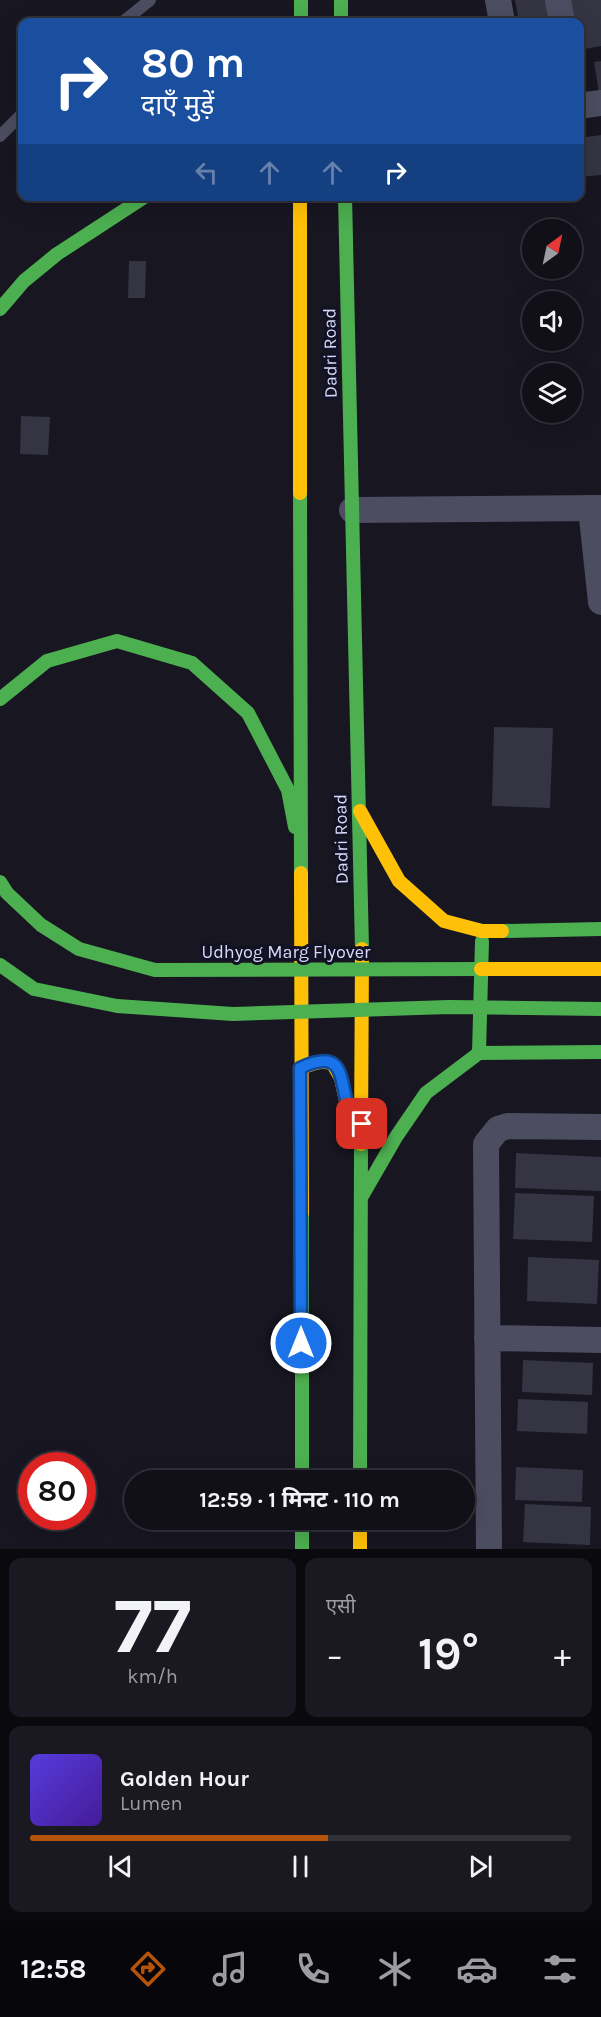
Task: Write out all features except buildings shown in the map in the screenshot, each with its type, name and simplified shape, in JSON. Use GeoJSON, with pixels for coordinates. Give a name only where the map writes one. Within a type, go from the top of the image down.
{"type":"FeatureCollection","features":[{"type":"Feature","properties":{"kind":"main road"},"geometry":{"type":"LineString","coordinates":[[301,0],[301,18]]}},
{"type":"Feature","properties":{"kind":"main road"},"geometry":{"type":"LineString","coordinates":[[340,0],[341,18]]}},
{"type":"Feature","properties":{"kind":"main road"},"geometry":{"type":"LineString","coordinates":[[0,309],[24,281],[57,254],[138,201]]}},
{"type":"Feature","properties":{"kind":"main road","name":"Dadri Road"},"geometry":{"type":"LineString","coordinates":[[300,201],[302,1470]]}},
{"type":"Feature","properties":{"kind":"main road","name":"Dadri Road"},"geometry":{"type":"LineString","coordinates":[[345,201],[362,965],[360,1470]]}},
{"type":"Feature","properties":{"kind":"main road"},"geometry":{"type":"LineString","coordinates":[[0,699],[47,661],[117,641],[192,663],[248,713],[288,790],[300,858]]}},
{"type":"Feature","properties":{"kind":"main road"},"geometry":{"type":"LineString","coordinates":[[358,807],[399,881],[444,921],[482,931],[601,929]]}},
{"type":"Feature","properties":{"kind":"main road","name":"Udhyog Marg Flyover"},"geometry":{"type":"LineString","coordinates":[[0,882],[7,893],[41,925],[79,949],[155,970],[601,969]]}},
{"type":"Feature","properties":{"kind":"main road"},"geometry":{"type":"LineString","coordinates":[[479,1053],[482,931]]}},
{"type":"Feature","properties":{"kind":"main road"},"geometry":{"type":"LineString","coordinates":[[0,965],[34,989],[117,1006],[233,1014],[449,1007],[601,1009]]}},
{"type":"Feature","properties":{"kind":"main road"},"geometry":{"type":"LineString","coordinates":[[361,1198],[396,1137],[426,1093],[479,1053],[601,1052]]}},
{"type":"Feature","properties":{"kind":"main road"},"geometry":{"type":"LineString","coordinates":[[300,1068],[322,1060],[337,1066],[341,1072],[348,1109],[355,1120],[362,1124]]}},
{"type":"Feature","properties":{"kind":"main road"},"geometry":{"type":"LineString","coordinates":[[302,1530],[302,1549]]}},
{"type":"Feature","properties":{"kind":"main road"},"geometry":{"type":"LineString","coordinates":[[360,1530],[360,1549]]}},
{"type":"Feature","properties":{"kind":"street"},"geometry":{"type":"LineString","coordinates":[[498,0],[501,18]]}},
{"type":"Feature","properties":{"kind":"street"},"geometry":{"type":"LineString","coordinates":[[558,0],[561,18]]}},
{"type":"Feature","properties":{"kind":"street"},"geometry":{"type":"LineString","coordinates":[[584,105],[601,103]]}},
{"type":"Feature","properties":{"kind":"street"},"geometry":{"type":"LineString","coordinates":[[352,510],[596,508],[601,602]]}},
{"type":"Feature","properties":{"kind":"street"},"geometry":{"type":"LineString","coordinates":[[489,1549],[486,1144],[490,1136],[498,1129],[508,1126],[601,1126]]}},
{"type":"Feature","properties":{"kind":"street"},"geometry":{"type":"LineString","coordinates":[[488,1338],[601,1340]]}},
{"type":"Feature","properties":{"kind":"lane"},"geometry":{"type":"LineString","coordinates":[[128,18],[150,0]]}},
{"type":"Feature","properties":{"kind":"lane"},"geometry":{"type":"LineString","coordinates":[[0,136],[18,118]]}},
{"type":"Feature","properties":{"kind":"traffic: fast"},"geometry":{"type":"LineString","coordinates":[[301,0],[301,18]]}},
{"type":"Feature","properties":{"kind":"traffic: fast"},"geometry":{"type":"LineString","coordinates":[[341,0],[341,18]]}},
{"type":"Feature","properties":{"kind":"traffic: fast"},"geometry":{"type":"LineString","coordinates":[[0,309],[24,281],[57,254],[138,201]]}},
{"type":"Feature","properties":{"kind":"traffic: fast"},"geometry":{"type":"LineString","coordinates":[[345,201],[362,949]]}},
{"type":"Feature","properties":{"kind":"traffic: fast"},"geometry":{"type":"LineString","coordinates":[[300,493],[301,873]]}},
{"type":"Feature","properties":{"kind":"traffic: fast"},"geometry":{"type":"LineString","coordinates":[[0,699],[47,661],[117,641],[192,663],[248,713],[288,790],[295,827]]}},
{"type":"Feature","properties":{"kind":"traffic: fast"},"geometry":{"type":"LineString","coordinates":[[0,882],[7,893],[41,925],[79,949],[155,970],[481,969]]}},
{"type":"Feature","properties":{"kind":"traffic: fast"},"geometry":{"type":"LineString","coordinates":[[502,931],[601,929]]}},
{"type":"Feature","properties":{"kind":"traffic: fast"},"geometry":{"type":"LineString","coordinates":[[479,1053],[482,941]]}},
{"type":"Feature","properties":{"kind":"traffic: fast"},"geometry":{"type":"LineString","coordinates":[[0,965],[34,989],[117,1006],[233,1014],[449,1007],[601,1009]]}},
{"type":"Feature","properties":{"kind":"traffic: fast"},"geometry":{"type":"LineString","coordinates":[[362,1196],[396,1137],[426,1093],[479,1053],[601,1052]]}},
{"type":"Feature","properties":{"kind":"traffic: fast"},"geometry":{"type":"LineString","coordinates":[[360,1470],[361,1144]]}},
{"type":"Feature","properties":{"kind":"traffic: fast"},"geometry":{"type":"LineString","coordinates":[[302,1213],[302,1470]]}},
{"type":"Feature","properties":{"kind":"traffic: fast"},"geometry":{"type":"LineString","coordinates":[[302,1530],[302,1549]]}},
{"type":"Feature","properties":{"kind":"traffic: slow"},"geometry":{"type":"LineString","coordinates":[[300,201],[300,493]]}},
{"type":"Feature","properties":{"kind":"traffic: slow"},"geometry":{"type":"LineString","coordinates":[[360,811],[399,881],[444,921],[482,931],[502,931]]}},
{"type":"Feature","properties":{"kind":"traffic: slow"},"geometry":{"type":"LineString","coordinates":[[301,873],[302,1213]]}},
{"type":"Feature","properties":{"kind":"traffic: slow"},"geometry":{"type":"LineString","coordinates":[[361,1144],[362,949]]}},
{"type":"Feature","properties":{"kind":"traffic: slow"},"geometry":{"type":"LineString","coordinates":[[481,969],[601,969]]}},
{"type":"Feature","properties":{"kind":"traffic: slow"},"geometry":{"type":"LineString","coordinates":[[301,1068],[321,1062],[333,1064],[341,1078],[348,1110]]}},
{"type":"Feature","properties":{"kind":"traffic: slow"},"geometry":{"type":"LineString","coordinates":[[360,1530],[360,1549]]}},
{"type":"Feature","properties":{"kind":"route"},"geometry":{"type":"LineString","coordinates":[[301,1343],[300,1068],[322,1060],[337,1066],[341,1072],[345,1102],[350,1114],[362,1124]]}}]}
